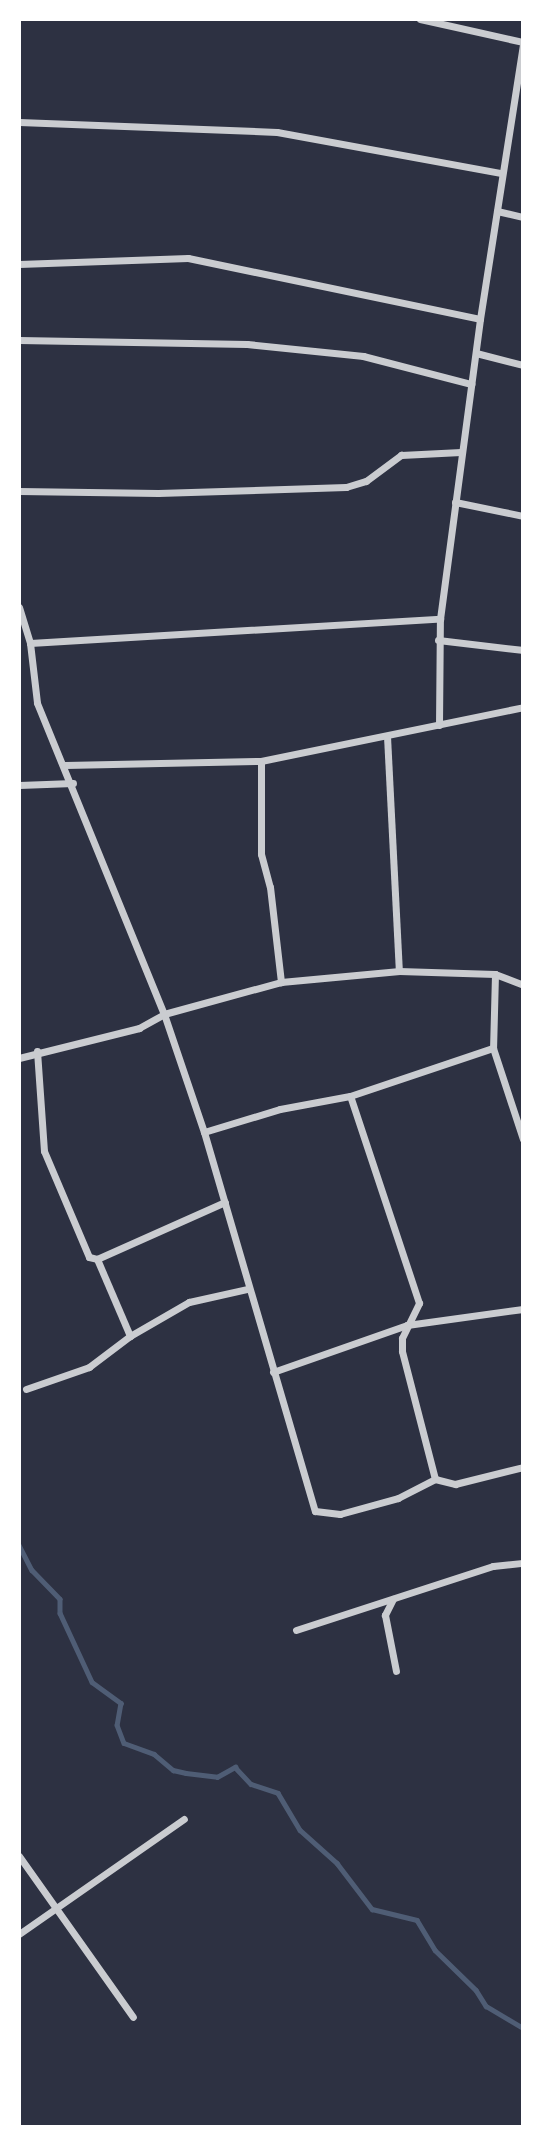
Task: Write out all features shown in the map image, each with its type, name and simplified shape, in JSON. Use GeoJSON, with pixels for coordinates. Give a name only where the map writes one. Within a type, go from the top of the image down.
{"type":"FeatureCollection","features":[{"type":"Feature","properties":{"kind":"street"},"geometry":{"type":"LineString","coordinates":[[420,19],[523,43],[521,72],[501,173],[440,619],[439,725]]}},
{"type":"Feature","properties":{"kind":"street"},"geometry":{"type":"LineString","coordinates":[[19,122],[277,132],[501,173]]}},
{"type":"Feature","properties":{"kind":"street"},"geometry":{"type":"LineString","coordinates":[[497,211],[523,217]]}},
{"type":"Feature","properties":{"kind":"street"},"geometry":{"type":"LineString","coordinates":[[19,264],[188,258],[480,319]]}},
{"type":"Feature","properties":{"kind":"street"},"geometry":{"type":"LineString","coordinates":[[19,340],[247,344],[363,356],[471,384]]}},
{"type":"Feature","properties":{"kind":"street"},"geometry":{"type":"LineString","coordinates":[[476,353],[523,365]]}},
{"type":"Feature","properties":{"kind":"street"},"geometry":{"type":"LineString","coordinates":[[19,491],[158,493],[346,487],[366,481],[401,455],[461,452]]}},
{"type":"Feature","properties":{"kind":"street"},"geometry":{"type":"LineString","coordinates":[[455,502],[523,516]]}},
{"type":"Feature","properties":{"kind":"street"},"geometry":{"type":"LineString","coordinates":[[19,607],[30,643],[37,703],[73,783],[164,1014],[225,1202],[247,1289],[306,1489],[321,1515],[398,1498],[435,1479],[455,1484],[523,1467]]}},
{"type":"Feature","properties":{"kind":"street"},"geometry":{"type":"LineString","coordinates":[[30,643],[440,619]]}},
{"type":"Feature","properties":{"kind":"street"},"geometry":{"type":"LineString","coordinates":[[438,640],[523,650]]}},
{"type":"Feature","properties":{"kind":"street"},"geometry":{"type":"LineString","coordinates":[[65,765],[261,761],[523,707]]}},
{"type":"Feature","properties":{"kind":"street"},"geometry":{"type":"LineString","coordinates":[[387,736],[399,971]]}},
{"type":"Feature","properties":{"kind":"street"},"geometry":{"type":"LineString","coordinates":[[261,761],[261,854],[270,887],[281,982]]}},
{"type":"Feature","properties":{"kind":"street"},"geometry":{"type":"LineString","coordinates":[[19,785],[73,783]]}},
{"type":"Feature","properties":{"kind":"street"},"geometry":{"type":"LineString","coordinates":[[19,1058],[37,1051],[139,1028],[164,1014],[281,982],[399,971],[495,974],[523,985]]}},
{"type":"Feature","properties":{"kind":"street"},"geometry":{"type":"LineString","coordinates":[[495,974],[493,1048],[523,1139]]}},
{"type":"Feature","properties":{"kind":"street"},"geometry":{"type":"LineString","coordinates":[[204,1132],[280,1109],[350,1097],[493,1048]]}},
{"type":"Feature","properties":{"kind":"street"},"geometry":{"type":"LineString","coordinates":[[37,1051],[44,1151],[84,1252],[97,1259],[130,1336]]}},
{"type":"Feature","properties":{"kind":"street"},"geometry":{"type":"LineString","coordinates":[[350,1097],[419,1303],[402,1338],[405,1370],[435,1479]]}},
{"type":"Feature","properties":{"kind":"street"},"geometry":{"type":"LineString","coordinates":[[97,1259],[225,1202]]}},
{"type":"Feature","properties":{"kind":"street"},"geometry":{"type":"LineString","coordinates":[[26,1389],[89,1367],[130,1336],[189,1302],[247,1289]]}},
{"type":"Feature","properties":{"kind":"street"},"geometry":{"type":"LineString","coordinates":[[273,1372],[407,1325],[523,1309]]}},
{"type":"Feature","properties":{"kind":"street"},"geometry":{"type":"LineString","coordinates":[[296,1630],[493,1566],[523,1563]]}},
{"type":"Feature","properties":{"kind":"street"},"geometry":{"type":"LineString","coordinates":[[394,1598],[385,1615],[396,1671]]}},
{"type":"Feature","properties":{"kind":"street"},"geometry":{"type":"LineString","coordinates":[[19,1934],[184,1819]]}},
{"type":"Feature","properties":{"kind":"street"},"geometry":{"type":"LineString","coordinates":[[19,1856],[58,1906],[134,2017]]}},
{"type":"Feature","properties":{"kind":"waterway"},"geometry":{"type":"LineString","coordinates":[[19,1545],[32,1570],[60,1599],[60,1613],[92,1682],[121,1703],[117,1725],[124,1743],[154,1754],[173,1770],[186,1773],[217,1777],[235,1767],[251,1784],[278,1793],[300,1830],[337,1863],[372,1909],[417,1920],[435,1950],[476,1990],[486,2006],[523,2028]]}}]}
